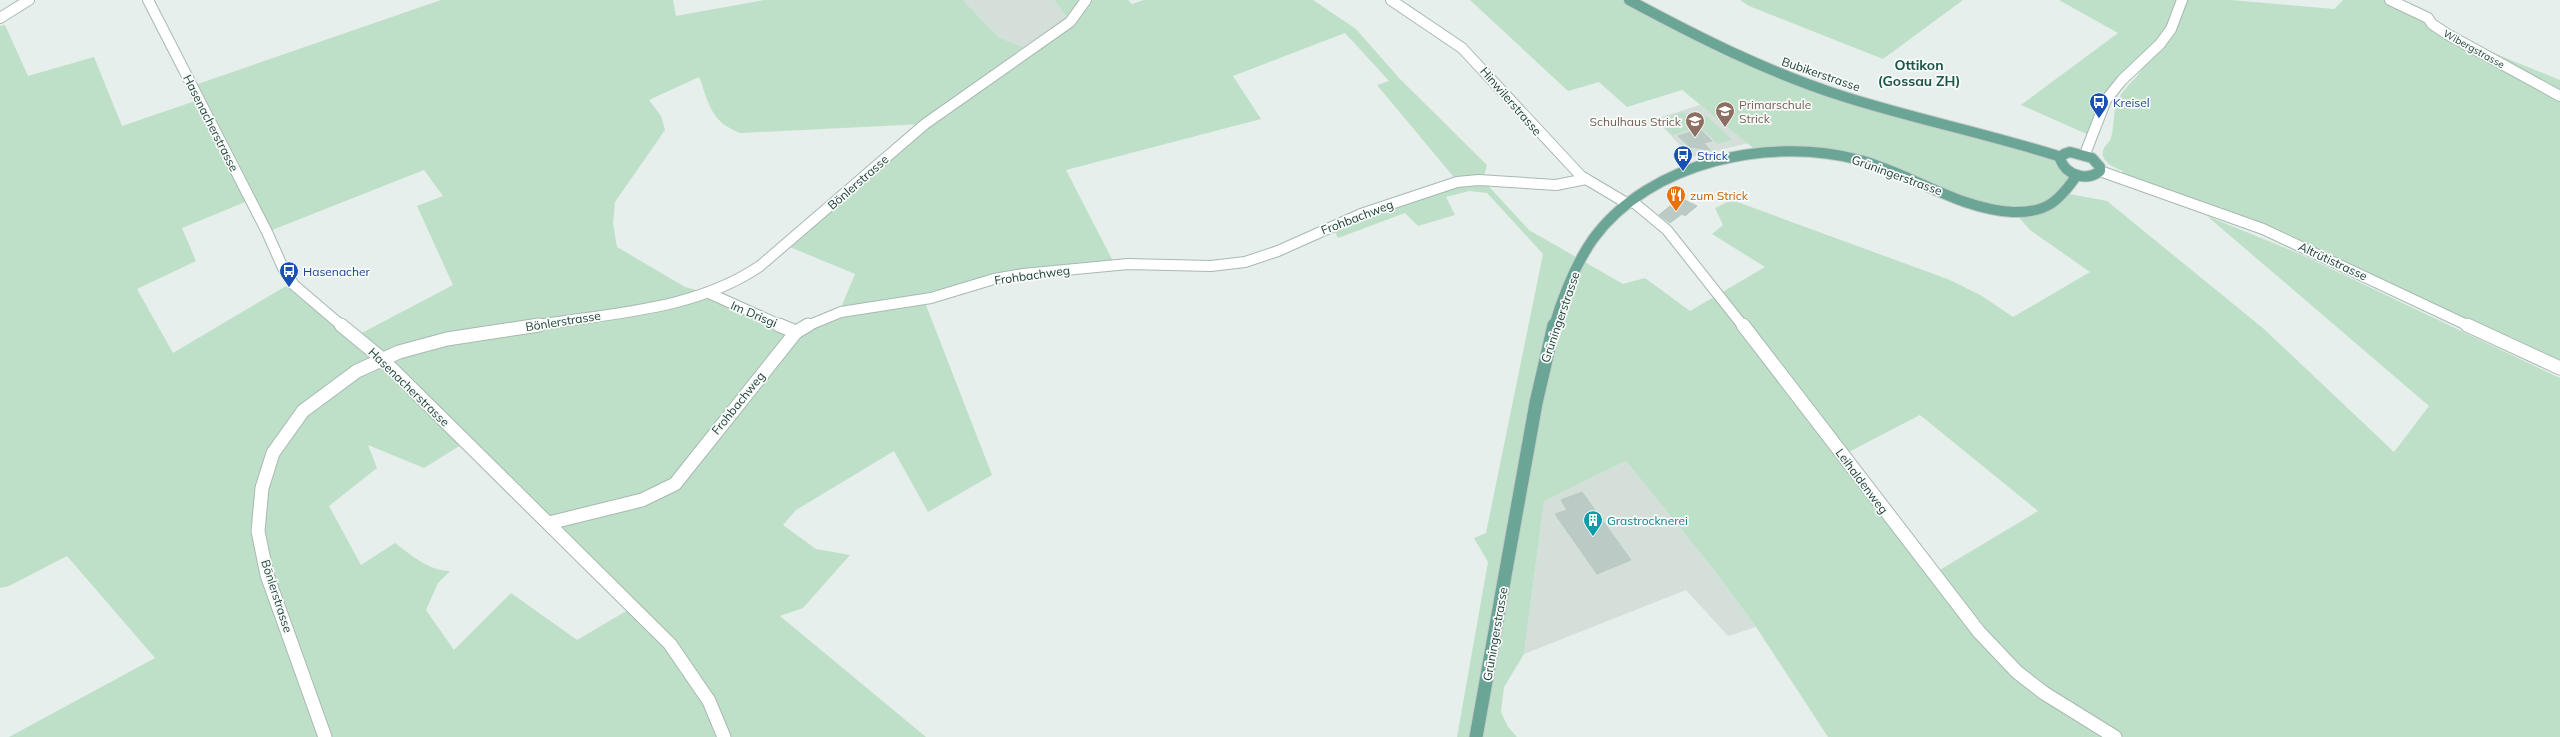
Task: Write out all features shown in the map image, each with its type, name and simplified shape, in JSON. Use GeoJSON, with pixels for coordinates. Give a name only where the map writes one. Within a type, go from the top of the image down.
{"type":"FeatureCollection","features":[{"type":"Feature","properties":{"kind":"main road","name":"Bubikerstrasse"},"geometry":{"type":"LineString","coordinates":[[1629,0],[1699,37],[1798,81],[1843,96],[1987,134],[2061,157]]}},
{"type":"Feature","properties":{"kind":"main road","name":"Grüningerstrasse"},"geometry":{"type":"LineString","coordinates":[[1476,737],[1543,366],[1570,283],[1580,260],[1597,233],[1630,203],[1674,176],[1695,167],[1742,155],[1777,150],[1814,151],[1852,158],[1979,206],[2008,212],[2030,211],[2050,204],[2064,193],[2077,175]]}},
{"type":"Feature","properties":{"kind":"main road"},"geometry":{"type":"LineString","coordinates":[[2070,152],[2085,154],[2098,162],[2100,171],[2094,176],[2077,175],[2061,164],[2061,157],[2070,152]]}},
{"type":"Feature","properties":{"kind":"street"},"geometry":{"type":"LineString","coordinates":[[0,18],[29,0]]}},
{"type":"Feature","properties":{"kind":"street","name":"Hasenacherstrasse"},"geometry":{"type":"LineString","coordinates":[[148,0],[267,232],[283,268],[294,285],[382,358],[670,644],[708,701],[724,737]]}},
{"type":"Feature","properties":{"kind":"street","name":"Bönlerstrasse"},"geometry":{"type":"LineString","coordinates":[[325,737],[267,575],[258,531],[262,488],[273,453],[286,432],[303,410],[357,371],[382,358],[447,339],[682,302],[711,294],[739,281],[760,266],[924,124],[1070,22],[1086,0]]}},
{"type":"Feature","properties":{"kind":"street","name":"Hinwilerstrasse"},"geometry":{"type":"LineString","coordinates":[[1391,0],[1455,43],[1473,57],[1546,140],[1586,180],[1630,203]]}},
{"type":"Feature","properties":{"kind":"street"},"geometry":{"type":"LineString","coordinates":[[2085,154],[2106,100],[2122,80],[2160,44],[2171,29],[2182,0]]}},
{"type":"Feature","properties":{"kind":"street","name":"Wibergstrasse"},"geometry":{"type":"LineString","coordinates":[[2390,0],[2428,18],[2432,24],[2446,34],[2560,96]]}},
{"type":"Feature","properties":{"kind":"street","name":"Altrütistrasse"},"geometry":{"type":"LineString","coordinates":[[2100,171],[2263,229],[2560,368]]}},
{"type":"Feature","properties":{"kind":"street","name":"Frohbachweg"},"geometry":{"type":"LineString","coordinates":[[549,523],[642,500],[674,484],[796,332],[813,322],[840,310],[923,300],[994,279],[1031,273],[1115,265],[1202,268],[1248,262],[1332,226],[1430,190],[1461,181],[1479,180],[1548,185],[1586,180]]}},
{"type":"Feature","properties":{"kind":"street","name":"Leihaldenweg"},"geometry":{"type":"LineString","coordinates":[[1630,203],[1667,230],[1704,273],[1979,632],[2023,677],[2044,693],[2115,737]]}},
{"type":"Feature","properties":{"kind":"street","name":"Im Drisgi"},"geometry":{"type":"LineString","coordinates":[[711,294],[796,332]]}},
{"type":"Feature","properties":{"kind":"shaded area"},"geometry":{"type":"Polygon","coordinates":[[[963,0],[1054,0],[1070,22],[1030,50],[998,37],[963,0]]]}},
{"type":"Feature","properties":{"kind":"shaded area","name":"Primarschule Strick"},"geometry":{"type":"Polygon","coordinates":[[[1700,105],[1753,142],[1691,157],[1655,119],[1700,105]]]}},
{"type":"Feature","properties":{"kind":"shaded area"},"geometry":{"type":"Polygon","coordinates":[[[1626,461],[1714,570],[1756,627],[1728,636],[1686,590],[1524,654],[1544,501],[1626,461]]]}},
{"type":"Feature","properties":{"kind":"green space"},"geometry":{"type":"Polygon","coordinates":[[[441,0],[673,0],[676,16],[764,0],[963,0],[998,37],[1030,50],[1070,22],[1054,0],[1128,0],[1132,4],[1144,0],[1313,0],[1356,29],[1399,78],[1487,165],[1483,180],[1529,230],[1623,284],[1645,278],[1690,311],[1765,267],[1712,234],[1723,225],[1715,208],[1732,200],[1950,280],[1982,296],[2013,317],[2090,272],[2030,230],[2015,213],[2008,212],[1864,161],[1758,152],[1682,90],[1627,107],[1599,82],[1568,91],[1470,0],[1629,0],[1798,81],[2044,151],[2077,175],[2064,193],[2107,201],[2264,329],[2394,452],[2429,406],[2207,216],[2300,254],[2560,378],[2560,737],[1828,737],[1756,627],[1714,570],[1626,461],[1544,501],[1524,654],[1504,687],[1501,712],[1508,727],[1517,737],[1457,737],[1488,562],[1474,538],[1486,533],[1543,254],[1487,193],[1469,191],[1446,197],[1455,215],[1418,226],[1405,213],[1338,238],[1332,226],[1457,181],[1377,85],[1389,81],[1345,33],[1233,76],[1261,119],[1066,170],[1115,265],[1031,273],[924,300],[992,475],[928,512],[894,451],[796,510],[783,525],[816,549],[850,555],[803,608],[780,616],[926,737],[9,737],[155,658],[67,556],[9,586],[0,588],[0,26],[5,25],[28,76],[94,57],[122,126],[198,100],[192,86],[441,0]],[[699,77],[649,100],[661,116],[665,130],[615,202],[613,223],[617,247],[685,287],[711,294],[796,332],[840,310],[855,274],[785,245],[924,124],[740,133],[722,123],[712,111],[699,77]],[[424,170],[267,232],[250,200],[182,228],[196,261],[137,289],[173,353],[286,286],[301,299],[356,336],[453,285],[417,206],[443,196],[424,170]],[[1920,415],[1843,455],[1933,574],[2038,511],[1920,415]],[[466,442],[424,468],[368,445],[377,468],[329,506],[361,565],[395,543],[421,562],[435,568],[450,571],[438,583],[426,610],[454,650],[511,593],[577,640],[633,607],[466,442]]]}},
{"type":"Feature","properties":{"kind":"green space"},"geometry":{"type":"Polygon","coordinates":[[[1740,0],[1963,0],[1883,59],[1749,6],[1740,0]]]}},
{"type":"Feature","properties":{"kind":"green space"},"geometry":{"type":"Polygon","coordinates":[[[2059,0],[2231,0],[2334,9],[2343,0],[2396,0],[2447,34],[2560,80],[2560,368],[2149,183],[2122,173],[2123,171],[2109,164],[2104,158],[2103,151],[2111,138],[2117,101],[2139,74],[2147,58],[2122,80],[2091,136],[2021,105],[2118,33],[2059,0]]]}},
{"type":"Feature","properties":{"kind":"green space"},"geometry":{"type":"Polygon","coordinates":[[[1683,112],[1698,127],[1673,135],[1658,120],[1683,112]]]}},
{"type":"Feature","properties":{"kind":"green space"},"geometry":{"type":"Polygon","coordinates":[[[1707,116],[1732,140],[1718,144],[1694,121],[1707,116]]]}},
{"type":"Feature","properties":{"kind":"building","name":"Schulhaus Strick"},"geometry":{"type":"Polygon","coordinates":[[[1700,129],[1712,141],[1704,143],[1710,150],[1690,147],[1678,136],[1700,129]]]}},
{"type":"Feature","properties":{"kind":"building"},"geometry":{"type":"Polygon","coordinates":[[[1685,200],[1697,206],[1685,216],[1674,208],[1685,200]]]}},
{"type":"Feature","properties":{"kind":"building"},"geometry":{"type":"Polygon","coordinates":[[[1670,206],[1682,214],[1670,223],[1659,215],[1670,206]]]}},
{"type":"Feature","properties":{"kind":"building","name":"Grastrocknerei"},"geometry":{"type":"Polygon","coordinates":[[[1582,492],[1631,560],[1597,574],[1555,514],[1567,510],[1561,500],[1582,492]]]}},
{"type":"Feature","properties":{"kind":"place","name":"Kreisel"},"geometry":{"type":"Point","coordinates":[2099,119]}},
{"type":"Feature","properties":{"kind":"place","name":"Primarschule Strick"},"geometry":{"type":"Point","coordinates":[1725,128]}},
{"type":"Feature","properties":{"kind":"place","name":"Schulhaus Strick"},"geometry":{"type":"Point","coordinates":[1695,138]}},
{"type":"Feature","properties":{"kind":"place","name":"Strick"},"geometry":{"type":"Point","coordinates":[1683,172]}},
{"type":"Feature","properties":{"kind":"place","name":"zum Strick"},"geometry":{"type":"Point","coordinates":[1676,212]}},
{"type":"Feature","properties":{"kind":"place","name":"Hasenacher"},"geometry":{"type":"Point","coordinates":[289,288]}},
{"type":"Feature","properties":{"kind":"place","name":"Grastrocknerei"},"geometry":{"type":"Point","coordinates":[1593,537]}},
{"type":"Feature","properties":{"kind":"district","name":"Ottikon (Gossau ZH)"},"geometry":{"type":"Point","coordinates":[1919,74]}}]}
